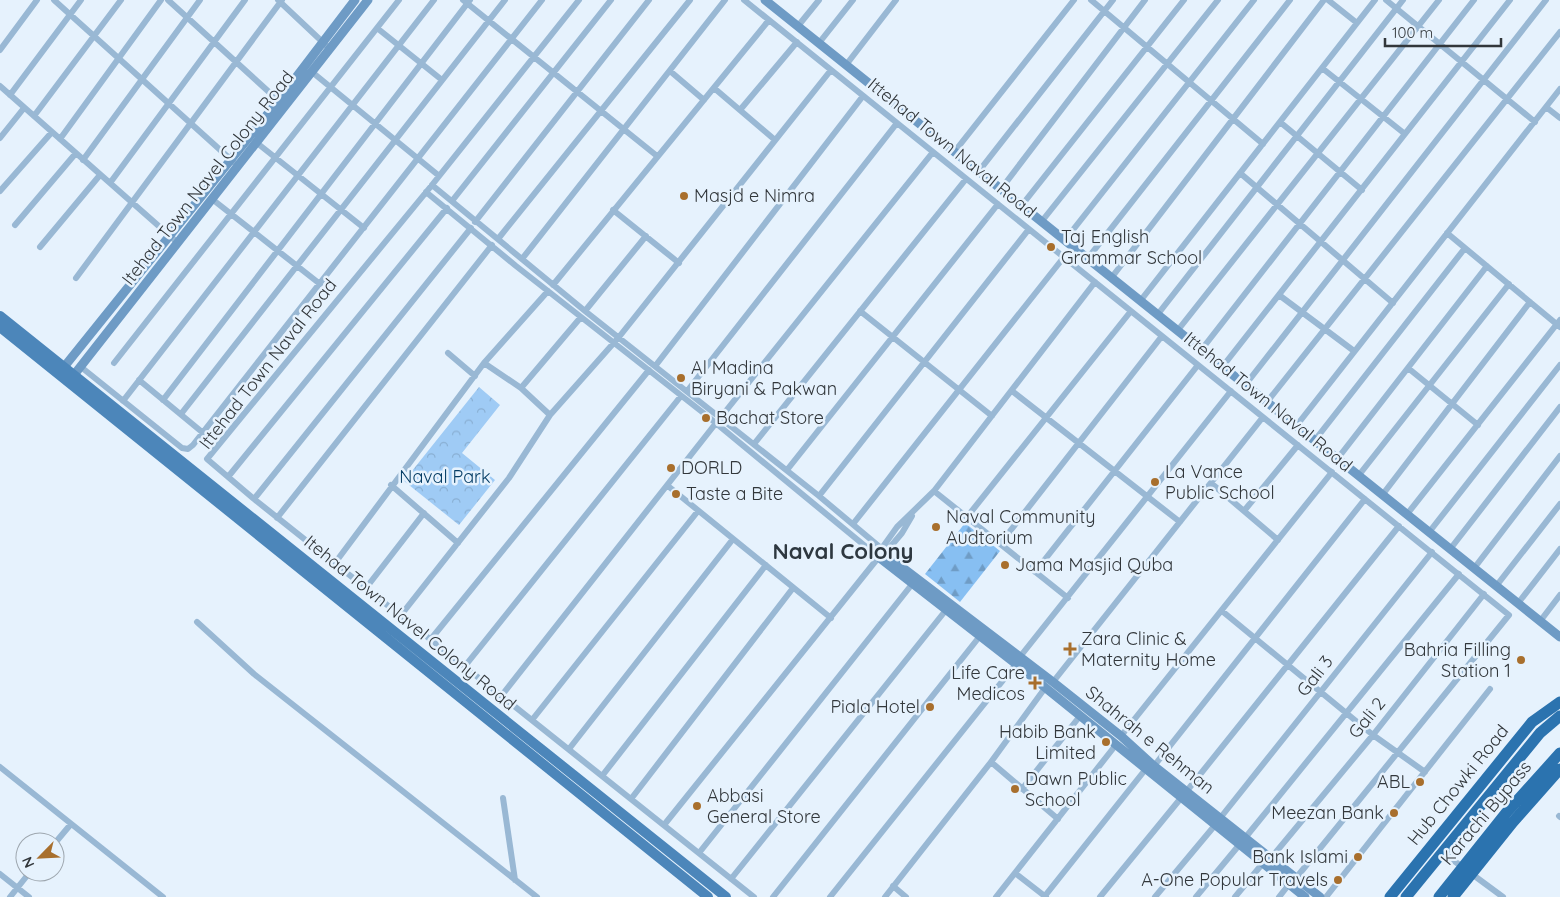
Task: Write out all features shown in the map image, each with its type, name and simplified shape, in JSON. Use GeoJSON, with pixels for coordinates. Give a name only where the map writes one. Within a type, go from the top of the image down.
{"type":"FeatureCollection","features":[{"type":"Feature","properties":{"kind":"highway","name":"Hub Chowki Road"},"geometry":{"type":"LineString","coordinates":[[1390,897],[1532,722],[1560,702]]}},
{"type":"Feature","properties":{"kind":"highway"},"geometry":{"type":"LineString","coordinates":[[1406,897],[1540,733],[1560,716]]}},
{"type":"Feature","properties":{"kind":"highway","name":"Karachi Bypass"},"geometry":{"type":"LineString","coordinates":[[1440,897],[1506,813],[1560,753]]}},
{"type":"Feature","properties":{"kind":"highway","name":"Karachi Bypass"},"geometry":{"type":"LineString","coordinates":[[1453,897],[1513,822],[1560,769]]}},
{"type":"Feature","properties":{"kind":"main road","name":"Itehad Town Navel Colony Road"},"geometry":{"type":"LineString","coordinates":[[0,316],[61,371]]}},
{"type":"Feature","properties":{"kind":"main road","name":"Itehad Town Navel Colony Road"},"geometry":{"type":"LineString","coordinates":[[0,326],[61,371],[431,660],[726,897]]}},
{"type":"Feature","properties":{"kind":"main road","name":"Itehad Town Navel Colony Road"},"geometry":{"type":"LineString","coordinates":[[71,379],[424,669],[708,897]]}},
{"type":"Feature","properties":{"kind":"main road"},"geometry":{"type":"LineString","coordinates":[[424,669],[431,660]]}},
{"type":"Feature","properties":{"kind":"street"},"geometry":{"type":"LineString","coordinates":[[0,50],[37,0]]}},
{"type":"Feature","properties":{"kind":"street"},"geometry":{"type":"LineString","coordinates":[[54,0],[238,166]]}},
{"type":"Feature","properties":{"kind":"street"},"geometry":{"type":"LineString","coordinates":[[10,95],[81,0]]}},
{"type":"Feature","properties":{"kind":"street"},"geometry":{"type":"LineString","coordinates":[[34,116],[121,0]]}},
{"type":"Feature","properties":{"kind":"street"},"geometry":{"type":"LineString","coordinates":[[60,139],[160,0]]}},
{"type":"Feature","properties":{"kind":"street"},"geometry":{"type":"LineString","coordinates":[[168,0],[282,104]]}},
{"type":"Feature","properties":{"kind":"street"},"geometry":{"type":"LineString","coordinates":[[83,160],[200,0]]}},
{"type":"Feature","properties":{"kind":"street"},"geometry":{"type":"LineString","coordinates":[[110,183],[245,0]]}},
{"type":"Feature","properties":{"kind":"street","name":"Itehad Town Navel Colony Road"},"geometry":{"type":"LineString","coordinates":[[71,379],[257,143],[323,41],[355,0]]}},
{"type":"Feature","properties":{"kind":"street","name":"Itehad Town Navel Colony Road"},"geometry":{"type":"LineString","coordinates":[[61,371],[230,159],[312,72],[368,0]]}},
{"type":"Feature","properties":{"kind":"street"},"geometry":{"type":"LineString","coordinates":[[114,363],[399,0]]}},
{"type":"Feature","properties":{"kind":"street"},"geometry":{"type":"LineString","coordinates":[[123,401],[434,0]]}},
{"type":"Feature","properties":{"kind":"street"},"geometry":{"type":"LineString","coordinates":[[181,414],[505,0]]}},
{"type":"Feature","properties":{"kind":"street"},"geometry":{"type":"LineString","coordinates":[[81,367],[182,448],[188,449],[419,160],[542,0]]}},
{"type":"Feature","properties":{"kind":"street","name":"Ittehad Town Naval Road"},"geometry":{"type":"LineString","coordinates":[[579,0],[438,175],[432,185],[207,459],[277,518],[754,897]]}},
{"type":"Feature","properties":{"kind":"street"},"geometry":{"type":"LineString","coordinates":[[452,201],[611,0]]}},
{"type":"Feature","properties":{"kind":"street"},"geometry":{"type":"LineString","coordinates":[[475,222],[649,0]]}},
{"type":"Feature","properties":{"kind":"street"},"geometry":{"type":"LineString","coordinates":[[498,239],[690,0]]}},
{"type":"Feature","properties":{"kind":"street"},"geometry":{"type":"LineString","coordinates":[[522,259],[725,0]]}},
{"type":"Feature","properties":{"kind":"street","name":"Ittehad Town Naval Road"},"geometry":{"type":"LineString","coordinates":[[744,0],[1509,615],[1279,897]]}},
{"type":"Feature","properties":{"kind":"street"},"geometry":{"type":"LineString","coordinates":[[798,26],[819,0]]}},
{"type":"Feature","properties":{"kind":"street"},"geometry":{"type":"LineString","coordinates":[[819,43],[853,0]]}},
{"type":"Feature","properties":{"kind":"street"},"geometry":{"type":"LineString","coordinates":[[846,64],[896,0]]}},
{"type":"Feature","properties":{"kind":"street"},"geometry":{"type":"LineString","coordinates":[[954,151],[1074,0]]}},
{"type":"Feature","properties":{"kind":"street"},"geometry":{"type":"LineString","coordinates":[[1091,0],[1263,144]]}},
{"type":"Feature","properties":{"kind":"street"},"geometry":{"type":"LineString","coordinates":[[979,171],[1114,0]]}},
{"type":"Feature","properties":{"kind":"street"},"geometry":{"type":"LineString","coordinates":[[1001,189],[1145,0]]}},
{"type":"Feature","properties":{"kind":"street"},"geometry":{"type":"LineString","coordinates":[[1022,205],[1184,0]]}},
{"type":"Feature","properties":{"kind":"street"},"geometry":{"type":"LineString","coordinates":[[1042,221],[1218,0]]}},
{"type":"Feature","properties":{"kind":"street"},"geometry":{"type":"LineString","coordinates":[[1065,240],[1254,0]]}},
{"type":"Feature","properties":{"kind":"street"},"geometry":{"type":"LineString","coordinates":[[1088,258],[1290,0]]}},
{"type":"Feature","properties":{"kind":"street"},"geometry":{"type":"LineString","coordinates":[[1112,277],[1324,0]]}},
{"type":"Feature","properties":{"kind":"street"},"geometry":{"type":"LineString","coordinates":[[1328,0],[1357,23]]}},
{"type":"Feature","properties":{"kind":"street"},"geometry":{"type":"LineString","coordinates":[[1141,300],[1375,0]]}},
{"type":"Feature","properties":{"kind":"street"},"geometry":{"type":"LineString","coordinates":[[1386,0],[1535,122]]}},
{"type":"Feature","properties":{"kind":"street"},"geometry":{"type":"LineString","coordinates":[[1158,314],[1403,0]]}},
{"type":"Feature","properties":{"kind":"street"},"geometry":{"type":"LineString","coordinates":[[1178,330],[1439,0]]}},
{"type":"Feature","properties":{"kind":"street"},"geometry":{"type":"LineString","coordinates":[[1202,349],[1474,0]]}},
{"type":"Feature","properties":{"kind":"street"},"geometry":{"type":"LineString","coordinates":[[1223,366],[1510,0]]}},
{"type":"Feature","properties":{"kind":"street"},"geometry":{"type":"LineString","coordinates":[[1246,384],[1546,0]]}},
{"type":"Feature","properties":{"kind":"street"},"geometry":{"type":"LineString","coordinates":[[76,278],[280,1],[330,48]]}},
{"type":"Feature","properties":{"kind":"street"},"geometry":{"type":"LineString","coordinates":[[163,400],[421,64],[467,1],[488,22],[533,59],[657,156]]}},
{"type":"Feature","properties":{"kind":"street"},"geometry":{"type":"LineString","coordinates":[[770,2],[1001,189],[1519,602],[1560,637]]}},
{"type":"Feature","properties":{"kind":"street"},"geometry":{"type":"LineString","coordinates":[[553,285],[769,20]]}},
{"type":"Feature","properties":{"kind":"street"},"geometry":{"type":"LineString","coordinates":[[377,28],[442,80]]}},
{"type":"Feature","properties":{"kind":"street"},"geometry":{"type":"LineString","coordinates":[[1267,402],[1560,32]]}},
{"type":"Feature","properties":{"kind":"street"},"geometry":{"type":"LineString","coordinates":[[740,110],[797,42]]}},
{"type":"Feature","properties":{"kind":"street"},"geometry":{"type":"LineString","coordinates":[[1322,68],[1405,134]]}},
{"type":"Feature","properties":{"kind":"street"},"geometry":{"type":"LineString","coordinates":[[401,615],[509,478],[550,415],[619,337],[831,70]]}},
{"type":"Feature","properties":{"kind":"street"},"geometry":{"type":"LineString","coordinates":[[670,71],[704,100]]}},
{"type":"Feature","properties":{"kind":"street"},"geometry":{"type":"LineString","coordinates":[[312,72],[438,175]]}},
{"type":"Feature","properties":{"kind":"street"},"geometry":{"type":"LineString","coordinates":[[0,86],[178,243]]}},
{"type":"Feature","properties":{"kind":"street"},"geometry":{"type":"LineString","coordinates":[[714,88],[775,140]]}},
{"type":"Feature","properties":{"kind":"street"},"geometry":{"type":"LineString","coordinates":[[1297,425],[1560,89]]}},
{"type":"Feature","properties":{"kind":"street"},"geometry":{"type":"LineString","coordinates":[[656,365],[863,96]]}},
{"type":"Feature","properties":{"kind":"street"},"geometry":{"type":"LineString","coordinates":[[1546,107],[1560,118]]}},
{"type":"Feature","properties":{"kind":"street"},"geometry":{"type":"LineString","coordinates":[[0,138],[24,108]]}},
{"type":"Feature","properties":{"kind":"street"},"geometry":{"type":"LineString","coordinates":[[1280,122],[1362,190]]}},
{"type":"Feature","properties":{"kind":"street"},"geometry":{"type":"LineString","coordinates":[[688,390],[897,123]]}},
{"type":"Feature","properties":{"kind":"street"},"geometry":{"type":"LineString","coordinates":[[0,191],[52,132]]}},
{"type":"Feature","properties":{"kind":"street"},"geometry":{"type":"LineString","coordinates":[[257,143],[364,228]]}},
{"type":"Feature","properties":{"kind":"street"},"geometry":{"type":"LineString","coordinates":[[721,417],[933,152]]}},
{"type":"Feature","properties":{"kind":"street"},"geometry":{"type":"LineString","coordinates":[[14,225],[76,153]]}},
{"type":"Feature","properties":{"kind":"street"},"geometry":{"type":"LineString","coordinates":[[1240,173],[1393,303]]}},
{"type":"Feature","properties":{"kind":"street"},"geometry":{"type":"LineString","coordinates":[[40,247],[100,174]]}},
{"type":"Feature","properties":{"kind":"street"},"geometry":{"type":"LineString","coordinates":[[754,444],[966,178]]}},
{"type":"Feature","properties":{"kind":"street"},"geometry":{"type":"LineString","coordinates":[[432,185],[553,285],[614,343],[881,554]]}},
{"type":"Feature","properties":{"kind":"street"},"geometry":{"type":"LineString","coordinates":[[426,192],[548,291],[619,337],[688,390],[853,524],[881,554]]}},
{"type":"Feature","properties":{"kind":"street"},"geometry":{"type":"LineString","coordinates":[[212,199],[320,284]]}},
{"type":"Feature","properties":{"kind":"street"},"geometry":{"type":"LineString","coordinates":[[787,470],[998,204]]}},
{"type":"Feature","properties":{"kind":"street"},"geometry":{"type":"LineString","coordinates":[[228,476],[447,208]]}},
{"type":"Feature","properties":{"kind":"street"},"geometry":{"type":"LineString","coordinates":[[613,210],[679,262]]}},
{"type":"Feature","properties":{"kind":"street"},"geometry":{"type":"LineString","coordinates":[[254,499],[471,228]]}},
{"type":"Feature","properties":{"kind":"street"},"geometry":{"type":"LineString","coordinates":[[820,496],[1029,229]]}},
{"type":"Feature","properties":{"kind":"street"},"geometry":{"type":"LineString","coordinates":[[1408,513],[1559,324],[1447,233]]}},
{"type":"Feature","properties":{"kind":"street"},"geometry":{"type":"LineString","coordinates":[[521,388],[646,236]]}},
{"type":"Feature","properties":{"kind":"street"},"geometry":{"type":"LineString","coordinates":[[277,518],[492,245]]}},
{"type":"Feature","properties":{"kind":"street"},"geometry":{"type":"LineString","coordinates":[[1315,440],[1465,248]]}},
{"type":"Feature","properties":{"kind":"street"},"geometry":{"type":"LineString","coordinates":[[853,524],[1064,258]]}},
{"type":"Feature","properties":{"kind":"street"},"geometry":{"type":"LineString","coordinates":[[1338,458],[1487,266]]}},
{"type":"Feature","properties":{"kind":"street"},"geometry":{"type":"LineString","coordinates":[[664,825],[881,554],[902,533],[916,511],[934,491],[1095,282]]}},
{"type":"Feature","properties":{"kind":"street"},"geometry":{"type":"LineString","coordinates":[[1359,475],[1509,284]]}},
{"type":"Feature","properties":{"kind":"street"},"geometry":{"type":"LineString","coordinates":[[335,563],[391,485],[484,363],[548,291]]}},
{"type":"Feature","properties":{"kind":"street"},"geometry":{"type":"LineString","coordinates":[[1279,295],[1354,352]]}},
{"type":"Feature","properties":{"kind":"street"},"geometry":{"type":"LineString","coordinates":[[1383,494],[1530,302]]}},
{"type":"Feature","properties":{"kind":"street"},"geometry":{"type":"LineString","coordinates":[[860,311],[992,416]]}},
{"type":"Feature","properties":{"kind":"street"},"geometry":{"type":"LineString","coordinates":[[967,517],[1131,311]]}},
{"type":"Feature","properties":{"kind":"street"},"geometry":{"type":"LineString","coordinates":[[1000,544],[1162,336]]}},
{"type":"Feature","properties":{"kind":"street"},"geometry":{"type":"LineString","coordinates":[[448,353],[475,376]]}},
{"type":"Feature","properties":{"kind":"street"},"geometry":{"type":"LineString","coordinates":[[484,363],[521,388],[550,415]]}},
{"type":"Feature","properties":{"kind":"street"},"geometry":{"type":"LineString","coordinates":[[1035,572],[1198,364]]}},
{"type":"Feature","properties":{"kind":"street"},"geometry":{"type":"LineString","coordinates":[[1430,531],[1560,365]]}},
{"type":"Feature","properties":{"kind":"street"},"geometry":{"type":"LineString","coordinates":[[1408,368],[1478,425]]}},
{"type":"Feature","properties":{"kind":"street"},"geometry":{"type":"LineString","coordinates":[[431,639],[649,370]]}},
{"type":"Feature","properties":{"kind":"street"},"geometry":{"type":"LineString","coordinates":[[139,380],[202,432]]}},
{"type":"Feature","properties":{"kind":"street"},"geometry":{"type":"LineString","coordinates":[[1012,391],[1180,522]]}},
{"type":"Feature","properties":{"kind":"street"},"geometry":{"type":"LineString","coordinates":[[830,897],[1231,392]]}},
{"type":"Feature","properties":{"kind":"street"},"geometry":{"type":"LineString","coordinates":[[465,666],[682,396]]}},
{"type":"Feature","properties":{"kind":"street"},"geometry":{"type":"LineString","coordinates":[[1451,548],[1560,407]]}},
{"type":"Feature","properties":{"kind":"street"},"geometry":{"type":"LineString","coordinates":[[885,897],[1049,685],[1211,483],[1262,416]]}},
{"type":"Feature","properties":{"kind":"street"},"geometry":{"type":"LineString","coordinates":[[502,695],[716,423]]}},
{"type":"Feature","properties":{"kind":"street"},"geometry":{"type":"LineString","coordinates":[[1244,511],[1298,445]]}},
{"type":"Feature","properties":{"kind":"street"},"geometry":{"type":"LineString","coordinates":[[1474,567],[1560,456]]}},
{"type":"Feature","properties":{"kind":"street"},"geometry":{"type":"LineString","coordinates":[[1121,736],[1332,472]]}},
{"type":"Feature","properties":{"kind":"street"},"geometry":{"type":"LineString","coordinates":[[1211,483],[1278,540]]}},
{"type":"Feature","properties":{"kind":"street"},"geometry":{"type":"LineString","coordinates":[[391,485],[458,542]]}},
{"type":"Feature","properties":{"kind":"street"},"geometry":{"type":"LineString","coordinates":[[668,486],[831,618]]}},
{"type":"Feature","properties":{"kind":"street"},"geometry":{"type":"LineString","coordinates":[[934,491],[1068,598]]}},
{"type":"Feature","properties":{"kind":"street"},"geometry":{"type":"LineString","coordinates":[[1015,873],[1045,897],[1365,499]]}},
{"type":"Feature","properties":{"kind":"street"},"geometry":{"type":"LineString","coordinates":[[1497,585],[1560,504]]}},
{"type":"Feature","properties":{"kind":"street"},"geometry":{"type":"LineString","coordinates":[[532,720],[698,511]]}},
{"type":"Feature","properties":{"kind":"street"},"geometry":{"type":"LineString","coordinates":[[366,588],[424,513]]}},
{"type":"Feature","properties":{"kind":"street"},"geometry":{"type":"LineString","coordinates":[[1100,897],[1399,526]]}},
{"type":"Feature","properties":{"kind":"street"},"geometry":{"type":"LineString","coordinates":[[569,749],[733,539]]}},
{"type":"Feature","properties":{"kind":"street"},"geometry":{"type":"LineString","coordinates":[[1519,602],[1560,549]]}},
{"type":"Feature","properties":{"kind":"street","name":"Gali 3"},"geometry":{"type":"LineString","coordinates":[[1155,897],[1321,693],[1432,552]]}},
{"type":"Feature","properties":{"kind":"street","name":"Shahrah e Rehman"},"geometry":{"type":"LineString","coordinates":[[881,554],[913,584],[946,610],[980,636],[1018,661]]}},
{"type":"Feature","properties":{"kind":"street","name":"Shahrah e Rehman"},"geometry":{"type":"LineString","coordinates":[[881,554],[1049,685],[1121,736],[1149,768]]}},
{"type":"Feature","properties":{"kind":"street"},"geometry":{"type":"LineString","coordinates":[[602,776],[766,565]]}},
{"type":"Feature","properties":{"kind":"street","name":"Gali 2"},"geometry":{"type":"LineString","coordinates":[[1196,897],[1347,714],[1459,574]]}},
{"type":"Feature","properties":{"kind":"street"},"geometry":{"type":"LineString","coordinates":[[699,853],[913,584]]}},
{"type":"Feature","properties":{"kind":"street"},"geometry":{"type":"LineString","coordinates":[[631,799],[793,588]]}},
{"type":"Feature","properties":{"kind":"street","name":"Gali 2"},"geometry":{"type":"LineString","coordinates":[[1235,897],[1373,735],[1484,594]]}},
{"type":"Feature","properties":{"kind":"street"},"geometry":{"type":"LineString","coordinates":[[1540,620],[1560,595]]}},
{"type":"Feature","properties":{"kind":"street"},"geometry":{"type":"LineString","coordinates":[[731,879],[946,610]]}},
{"type":"Feature","properties":{"kind":"street"},"geometry":{"type":"LineString","coordinates":[[1222,611],[1373,735],[1425,772]]}},
{"type":"Feature","properties":{"kind":"street"},"geometry":{"type":"LineString","coordinates":[[197,622],[254,674],[537,897]]}},
{"type":"Feature","properties":{"kind":"street"},"geometry":{"type":"LineString","coordinates":[[773,897],[980,636]]}},
{"type":"Feature","properties":{"kind":"street","name":"Shahrah e Rehman"},"geometry":{"type":"LineString","coordinates":[[1049,685],[1080,716],[1116,746],[1149,768],[1218,820],[1293,881],[1320,897]]}},
{"type":"Feature","properties":{"kind":"street"},"geometry":{"type":"LineString","coordinates":[[1326,897],[1490,689]]}},
{"type":"Feature","properties":{"kind":"street"},"geometry":{"type":"LineString","coordinates":[[1022,789],[1080,716]]}},
{"type":"Feature","properties":{"kind":"street"},"geometry":{"type":"LineString","coordinates":[[996,897],[1116,746]]}},
{"type":"Feature","properties":{"kind":"street"},"geometry":{"type":"LineString","coordinates":[[991,762],[1058,819]]}},
{"type":"Feature","properties":{"kind":"street"},"geometry":{"type":"LineString","coordinates":[[0,766],[164,897]]}},
{"type":"Feature","properties":{"kind":"street"},"geometry":{"type":"LineString","coordinates":[[503,798],[516,880]]}},
{"type":"Feature","properties":{"kind":"street"},"geometry":{"type":"LineString","coordinates":[[64,832],[71,824]]}},
{"type":"Feature","properties":{"kind":"street"},"geometry":{"type":"LineString","coordinates":[[1432,844],[1503,897]]}},
{"type":"Feature","properties":{"kind":"street"},"geometry":{"type":"LineString","coordinates":[[0,874],[29,897]]}},
{"type":"Feature","properties":{"kind":"street","name":"Shahrah e Rehman"},"geometry":{"type":"LineString","coordinates":[[1293,881],[1305,897]]}},
{"type":"Feature","properties":{"kind":"street"},"geometry":{"type":"LineString","coordinates":[[10,897],[22,882]]}},
{"type":"Feature","properties":{"kind":"street"},"geometry":{"type":"LineString","coordinates":[[893,886],[906,897]]}},
{"type":"Feature","properties":{"kind":"green space","name":"Naval Park"},"geometry":{"type":"Polygon","coordinates":[[[479,387],[500,405],[462,453],[495,480],[459,525],[404,481],[479,387]]]}},
{"type":"Feature","properties":{"kind":"green space"},"geometry":{"type":"Polygon","coordinates":[[[965,523],[1000,551],[960,602],[925,574],[965,523]]]}},
{"type":"Feature","properties":{"kind":"place","name":"Masjd e Nimra"},"geometry":{"type":"Point","coordinates":[684,196]}},
{"type":"Feature","properties":{"kind":"place","name":"Taj English Grammar School"},"geometry":{"type":"Point","coordinates":[1051,247]}},
{"type":"Feature","properties":{"kind":"place","name":"Al Madina Biryani & Pakwan"},"geometry":{"type":"Point","coordinates":[681,378]}},
{"type":"Feature","properties":{"kind":"place","name":"Bachat Store"},"geometry":{"type":"Point","coordinates":[706,418]}},
{"type":"Feature","properties":{"kind":"place","name":"DORLD"},"geometry":{"type":"Point","coordinates":[671,468]}},
{"type":"Feature","properties":{"kind":"place","name":"La Vance Public School"},"geometry":{"type":"Point","coordinates":[1155,482]}},
{"type":"Feature","properties":{"kind":"place","name":"Taste a Bite"},"geometry":{"type":"Point","coordinates":[676,494]}},
{"type":"Feature","properties":{"kind":"place","name":"Naval Community Audtorium"},"geometry":{"type":"Point","coordinates":[936,527]}},
{"type":"Feature","properties":{"kind":"place","name":"Jama Masjid Quba"},"geometry":{"type":"Point","coordinates":[1005,565]}},
{"type":"Feature","properties":{"kind":"place","name":"Zara Clinic & Maternity Home"},"geometry":{"type":"Point","coordinates":[1070,649]}},
{"type":"Feature","properties":{"kind":"place","name":"Bahria Filling Station 1"},"geometry":{"type":"Point","coordinates":[1521,660]}},
{"type":"Feature","properties":{"kind":"place","name":"Life Care Medicos"},"geometry":{"type":"Point","coordinates":[1035,683]}},
{"type":"Feature","properties":{"kind":"place","name":"Piala Hotel"},"geometry":{"type":"Point","coordinates":[930,707]}},
{"type":"Feature","properties":{"kind":"place","name":"Habib Bank Limited"},"geometry":{"type":"Point","coordinates":[1106,742]}},
{"type":"Feature","properties":{"kind":"place","name":"ABL"},"geometry":{"type":"Point","coordinates":[1420,782]}},
{"type":"Feature","properties":{"kind":"place","name":"Dawn Public School"},"geometry":{"type":"Point","coordinates":[1015,789]}},
{"type":"Feature","properties":{"kind":"place","name":"Abbasi General Store"},"geometry":{"type":"Point","coordinates":[697,806]}},
{"type":"Feature","properties":{"kind":"place","name":"Meezan Bank"},"geometry":{"type":"Point","coordinates":[1394,813]}},
{"type":"Feature","properties":{"kind":"place","name":"Bank Islami"},"geometry":{"type":"Point","coordinates":[1358,857]}},
{"type":"Feature","properties":{"kind":"place","name":"A-One Popular Travels"},"geometry":{"type":"Point","coordinates":[1338,880]}},
{"type":"Feature","properties":{"kind":"district","name":"Naval Colony"},"geometry":{"type":"Point","coordinates":[843,551]}}]}
